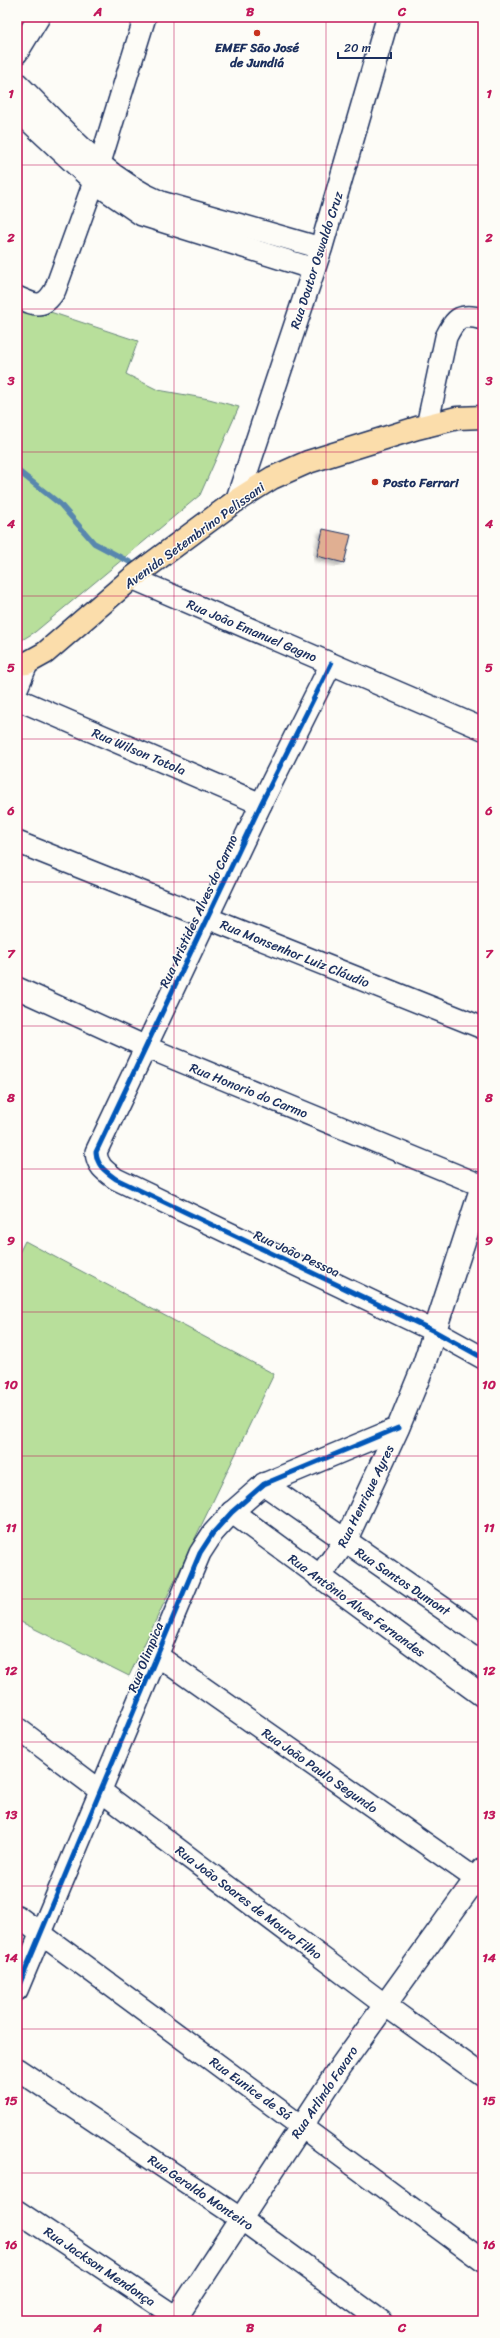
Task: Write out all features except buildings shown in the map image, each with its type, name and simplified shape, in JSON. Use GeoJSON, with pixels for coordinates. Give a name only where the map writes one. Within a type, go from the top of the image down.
{"type":"FeatureCollection","features":[{"type":"Feature","properties":{"kind":"main road","name":"Avenida Setembrino Pelissani"},"geometry":{"type":"LineString","coordinates":[[22,664],[55,646],[132,578],[237,500],[272,478],[308,462],[427,426],[457,418],[483,417]]}},
{"type":"Feature","properties":{"kind":"street"},"geometry":{"type":"LineString","coordinates":[[17,53],[39,17]]}},
{"type":"Feature","properties":{"kind":"street"},"geometry":{"type":"LineString","coordinates":[[17,297],[40,305],[50,298],[97,173],[145,17]]}},
{"type":"Feature","properties":{"kind":"street","name":"Rua Doutor Oswaldo Cruz"},"geometry":{"type":"LineString","coordinates":[[237,500],[321,248],[388,17]]}},
{"type":"Feature","properties":{"kind":"street"},"geometry":{"type":"LineString","coordinates":[[17,83],[124,204],[161,222],[314,269]]}},
{"type":"Feature","properties":{"kind":"street"},"geometry":{"type":"LineString","coordinates":[[17,110],[97,173],[137,192],[161,202],[321,248]]}},
{"type":"Feature","properties":{"kind":"street"},"geometry":{"type":"LineString","coordinates":[[427,426],[446,337],[451,326],[458,318],[468,315],[483,319]]}},
{"type":"Feature","properties":{"kind":"street","name":"Rua João Emanuel Gagno"},"geometry":{"type":"LineString","coordinates":[[132,578],[483,729]]}},
{"type":"Feature","properties":{"kind":"street"},"geometry":{"type":"LineString","coordinates":[[17,687],[22,664]]}},
{"type":"Feature","properties":{"kind":"street","name":"Rua Aristides Alves do Carmo"},"geometry":{"type":"LineString","coordinates":[[102,1169],[97,1161],[96,1152],[261,804],[331,664]]}},
{"type":"Feature","properties":{"kind":"street","name":"Rua Wilson Totola"},"geometry":{"type":"LineString","coordinates":[[17,699],[261,804]]}},
{"type":"Feature","properties":{"kind":"street","name":"Rua Monsenhor Luiz Cláudio"},"geometry":{"type":"LineString","coordinates":[[17,842],[483,1028]]}},
{"type":"Feature","properties":{"kind":"street","name":"Rua Honorio do Carmo"},"geometry":{"type":"LineString","coordinates":[[17,988],[146,1047],[483,1185]]}},
{"type":"Feature","properties":{"kind":"street","name":"Rua João Pessoa"},"geometry":{"type":"LineString","coordinates":[[102,1169],[116,1179],[434,1331],[483,1358]]}},
{"type":"Feature","properties":{"kind":"street","name":"Rua Henrique Ayres"},"geometry":{"type":"LineString","coordinates":[[318,1578],[345,1542],[398,1428],[423,1367],[483,1185]]}},
{"type":"Feature","properties":{"kind":"street","name":"Rua Olimpica"},"geometry":{"type":"LineString","coordinates":[[17,1990],[200,1553],[213,1533],[232,1512],[264,1484],[398,1428]]}},
{"type":"Feature","properties":{"kind":"street","name":"Rua Santos Dumont"},"geometry":{"type":"LineString","coordinates":[[264,1484],[345,1542],[483,1636]]}},
{"type":"Feature","properties":{"kind":"street","name":"Rua Antônio Alves Fernandes"},"geometry":{"type":"LineString","coordinates":[[232,1512],[318,1578],[483,1696]]}},
{"type":"Feature","properties":{"kind":"street","name":"Rua João Paulo Segundo"},"geometry":{"type":"LineString","coordinates":[[158,1656],[481,1877]]}},
{"type":"Feature","properties":{"kind":"street","name":"Rua João Soares de Moura Filho"},"geometry":{"type":"LineString","coordinates":[[17,1728],[102,1790],[384,2005],[483,2076]]}},
{"type":"Feature","properties":{"kind":"street","name":"Rua Arlindo Favaro"},"geometry":{"type":"LineString","coordinates":[[178,2320],[241,2219],[341,2066],[384,2005],[481,1877]]}},
{"type":"Feature","properties":{"kind":"street","name":"Rua Eunice de Sá"},"geometry":{"type":"LineString","coordinates":[[17,1916],[302,2126],[483,2262]]}},
{"type":"Feature","properties":{"kind":"street","name":"Rua Geraldo Monteiro"},"geometry":{"type":"LineString","coordinates":[[17,2069],[241,2219],[381,2321]]}},
{"type":"Feature","properties":{"kind":"street","name":"Rua Jackson Mendonça"},"geometry":{"type":"LineString","coordinates":[[17,2211],[178,2320]]}},
{"type":"Feature","properties":{"kind":"green space"},"geometry":{"type":"Polygon","coordinates":[[[17,301],[138,341],[126,374],[158,390],[209,399],[239,407],[200,495],[35,632],[17,643],[17,301]]]}},
{"type":"Feature","properties":{"kind":"green space"},"geometry":{"type":"Polygon","coordinates":[[[25,1241],[274,1374],[129,1676],[17,1620],[17,1257],[25,1241]]]}},
{"type":"Feature","properties":{"kind":"waterway"},"geometry":{"type":"LineString","coordinates":[[17,470],[60,504],[94,543],[139,567]]}},
{"type":"Feature","properties":{"kind":"cycle path"},"geometry":{"type":"LineString","coordinates":[[331,664],[261,804],[96,1152],[97,1157],[102,1168],[116,1179],[434,1331],[483,1358]]}},
{"type":"Feature","properties":{"kind":"cycle path"},"geometry":{"type":"LineString","coordinates":[[17,1990],[200,1553],[213,1533],[232,1512],[264,1484],[398,1428]]}},
{"type":"Feature","properties":{"kind":"place","name":"EMEF São José de Jundiá"},"geometry":{"type":"Point","coordinates":[257,33]}},
{"type":"Feature","properties":{"kind":"place","name":"Posto Ferrari"},"geometry":{"type":"Point","coordinates":[375,482]}}]}
